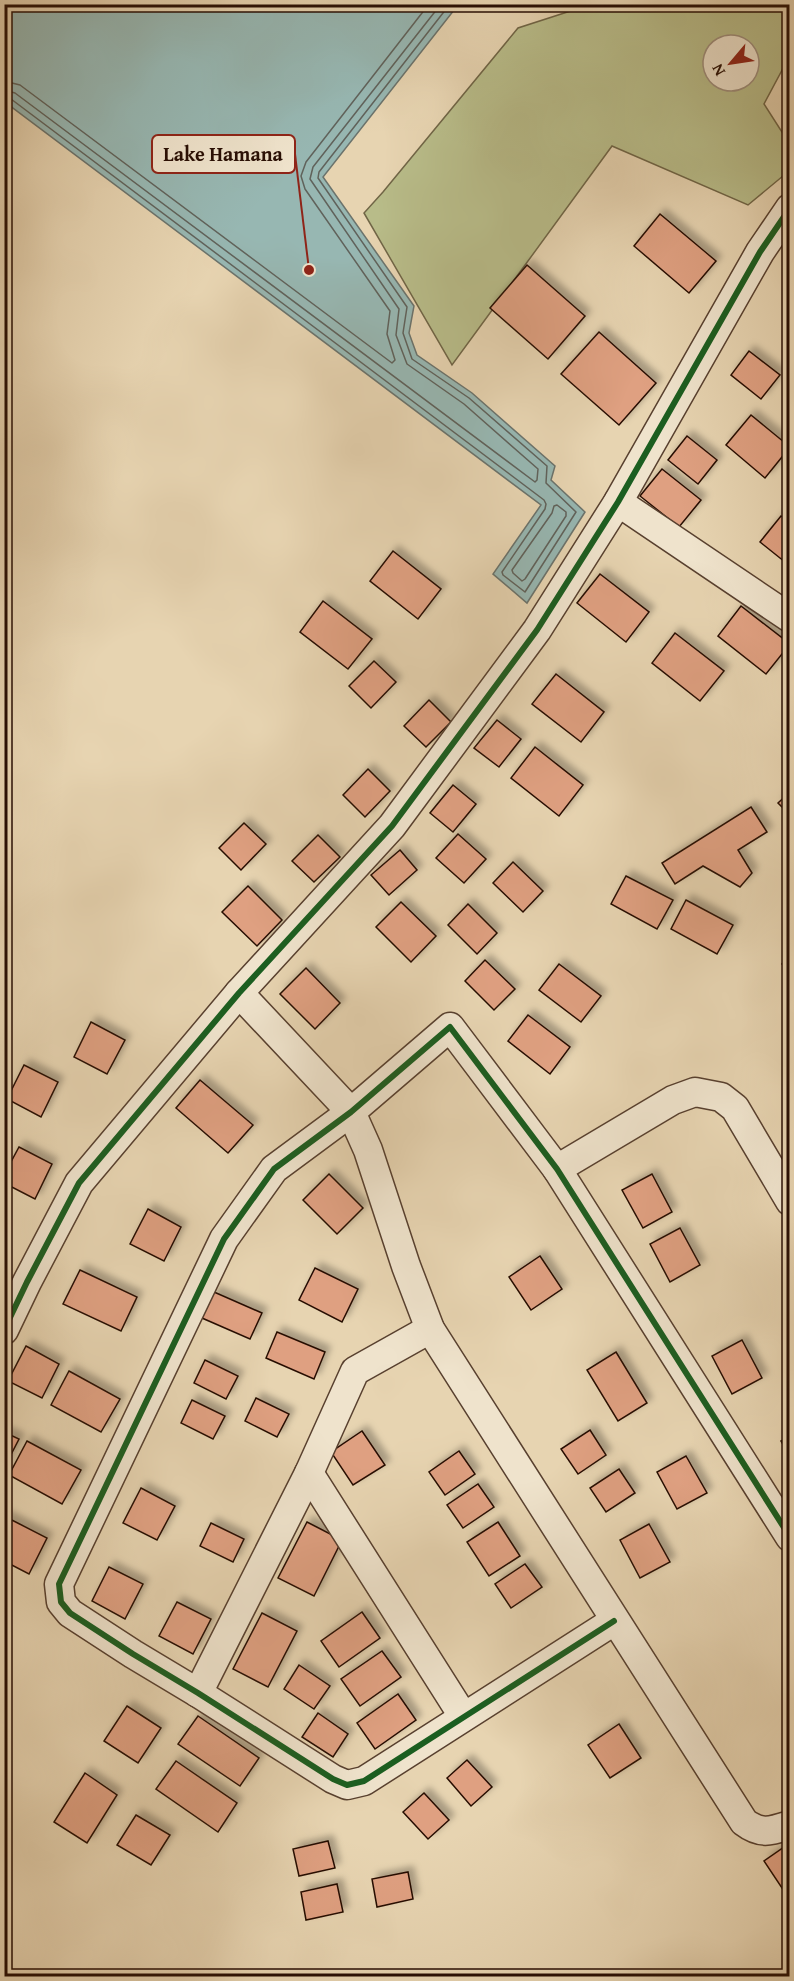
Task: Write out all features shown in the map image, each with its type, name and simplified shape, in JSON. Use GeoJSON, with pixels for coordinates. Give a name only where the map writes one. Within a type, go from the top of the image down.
{"type":"FeatureCollection","features":[{"type":"Feature","properties":{"kind":"street"},"geometry":{"type":"LineString","coordinates":[[4,1330],[79,1183],[239,993],[392,826],[537,630],[618,502],[760,252],[789,207]]}},
{"type":"Feature","properties":{"kind":"street"},"geometry":{"type":"LineString","coordinates":[[618,502],[789,618]]}},
{"type":"Feature","properties":{"kind":"street"},"geometry":{"type":"LineString","coordinates":[[239,993],[351,1112],[368,1150],[406,1266],[430,1329],[744,1822],[759,1831],[789,1825]]}},
{"type":"Feature","properties":{"kind":"street"},"geometry":{"type":"LineString","coordinates":[[614,1621],[379,1772],[364,1781],[347,1785],[333,1779],[133,1654],[70,1613],[61,1602],[59,1584],[224,1239],[274,1169],[351,1112],[450,1027],[557,1169],[789,1537]]}},
{"type":"Feature","properties":{"kind":"street"},"geometry":{"type":"LineString","coordinates":[[557,1169],[673,1100],[695,1092],[721,1096],[735,1108],[789,1201]]}},
{"type":"Feature","properties":{"kind":"street"},"geometry":{"type":"LineString","coordinates":[[198,1693],[309,1473],[355,1371],[430,1329]]}},
{"type":"Feature","properties":{"kind":"street"},"geometry":{"type":"LineString","coordinates":[[309,1473],[463,1716]]}},
{"type":"Feature","properties":{"kind":"green space"},"geometry":{"type":"Polygon","coordinates":[[[589,5],[789,5],[789,57],[764,104],[789,143],[789,171],[748,205],[612,146],[452,365],[364,213],[518,28],[589,5]]]}},
{"type":"Feature","properties":{"kind":"water"},"geometry":{"type":"Polygon","coordinates":[[[4,5],[458,5],[323,177],[414,306],[409,333],[417,355],[472,393],[555,466],[551,480],[585,512],[527,603],[493,574],[541,505],[5,102],[4,5]]]}},
{"type":"Feature","properties":{"kind":"building"},"geometry":{"type":"Polygon","coordinates":[[[660,214],[716,261],[689,293],[634,246],[660,214]]]}},
{"type":"Feature","properties":{"kind":"building"},"geometry":{"type":"Polygon","coordinates":[[[527,265],[585,316],[548,359],[490,308],[527,265]]]}},
{"type":"Feature","properties":{"kind":"building"},"geometry":{"type":"Polygon","coordinates":[[[599,332],[656,383],[619,425],[561,374],[599,332]]]}},
{"type":"Feature","properties":{"kind":"building"},"geometry":{"type":"Polygon","coordinates":[[[749,351],[780,375],[761,399],[731,375],[749,351]]]}},
{"type":"Feature","properties":{"kind":"building"},"geometry":{"type":"Polygon","coordinates":[[[751,415],[790,447],[765,478],[726,445],[751,415]]]}},
{"type":"Feature","properties":{"kind":"building"},"geometry":{"type":"Polygon","coordinates":[[[687,436],[717,460],[698,484],[668,460],[687,436]]]}},
{"type":"Feature","properties":{"kind":"building"},"geometry":{"type":"Polygon","coordinates":[[[662,469],[701,500],[679,527],[640,496],[662,469]]]}},
{"type":"Feature","properties":{"kind":"building"},"geometry":{"type":"Polygon","coordinates":[[[781,516],[790,522],[790,566],[760,542],[781,516]]]}},
{"type":"Feature","properties":{"kind":"building"},"geometry":{"type":"Polygon","coordinates":[[[393,551],[441,589],[418,619],[370,581],[393,551]]]}},
{"type":"Feature","properties":{"kind":"building"},"geometry":{"type":"Polygon","coordinates":[[[600,574],[649,612],[626,642],[577,603],[600,574]]]}},
{"type":"Feature","properties":{"kind":"building"},"geometry":{"type":"Polygon","coordinates":[[[323,601],[372,639],[348,669],[300,632],[323,601]]]}},
{"type":"Feature","properties":{"kind":"building"},"geometry":{"type":"Polygon","coordinates":[[[741,606],[790,644],[766,674],[718,636],[741,606]]]}},
{"type":"Feature","properties":{"kind":"building"},"geometry":{"type":"Polygon","coordinates":[[[675,633],[724,671],[700,701],[652,663],[675,633]]]}},
{"type":"Feature","properties":{"kind":"building"},"geometry":{"type":"Polygon","coordinates":[[[374,661],[396,682],[371,708],[349,686],[374,661]]]}},
{"type":"Feature","properties":{"kind":"building"},"geometry":{"type":"Polygon","coordinates":[[[556,674],[604,712],[581,742],[532,704],[556,674]]]}},
{"type":"Feature","properties":{"kind":"building"},"geometry":{"type":"Polygon","coordinates":[[[429,700],[451,722],[426,747],[404,726],[429,700]]]}},
{"type":"Feature","properties":{"kind":"building"},"geometry":{"type":"Polygon","coordinates":[[[497,720],[521,739],[499,767],[474,748],[497,720]]]}},
{"type":"Feature","properties":{"kind":"building"},"geometry":{"type":"Polygon","coordinates":[[[535,747],[583,785],[559,816],[511,778],[535,747]]]}},
{"type":"Feature","properties":{"kind":"building"},"geometry":{"type":"Polygon","coordinates":[[[368,769],[390,791],[365,817],[343,795],[368,769]]]}},
{"type":"Feature","properties":{"kind":"building"},"geometry":{"type":"Polygon","coordinates":[[[453,785],[476,804],[453,832],[430,813],[453,785]]]}},
{"type":"Feature","properties":{"kind":"building"},"geometry":{"type":"Polygon","coordinates":[[[790,792],[790,815],[778,803],[790,792]]]}},
{"type":"Feature","properties":{"kind":"building"},"geometry":{"type":"Polygon","coordinates":[[[751,807],[767,832],[738,850],[752,873],[740,887],[703,866],[675,884],[662,863],[751,807]]]}},
{"type":"Feature","properties":{"kind":"building"},"geometry":{"type":"Polygon","coordinates":[[[244,823],[266,844],[241,870],[219,848],[244,823]]]}},
{"type":"Feature","properties":{"kind":"building"},"geometry":{"type":"Polygon","coordinates":[[[458,834],[486,859],[464,883],[436,858],[458,834]]]}},
{"type":"Feature","properties":{"kind":"building"},"geometry":{"type":"Polygon","coordinates":[[[318,835],[340,857],[314,882],[292,861],[318,835]]]}},
{"type":"Feature","properties":{"kind":"building"},"geometry":{"type":"Polygon","coordinates":[[[400,850],[417,870],[389,895],[371,875],[400,850]]]}},
{"type":"Feature","properties":{"kind":"building"},"geometry":{"type":"Polygon","coordinates":[[[513,862],[543,891],[523,912],[493,883],[513,862]]]}},
{"type":"Feature","properties":{"kind":"building"},"geometry":{"type":"Polygon","coordinates":[[[626,876],[673,900],[657,929],[611,904],[626,876]]]}},
{"type":"Feature","properties":{"kind":"building"},"geometry":{"type":"Polygon","coordinates":[[[248,886],[282,920],[257,946],[222,912],[248,886]]]}},
{"type":"Feature","properties":{"kind":"building"},"geometry":{"type":"Polygon","coordinates":[[[686,900],[733,925],[717,954],[671,929],[686,900]]]}},
{"type":"Feature","properties":{"kind":"building"},"geometry":{"type":"Polygon","coordinates":[[[401,902],[436,936],[411,962],[376,927],[401,902]]]}},
{"type":"Feature","properties":{"kind":"building"},"geometry":{"type":"Polygon","coordinates":[[[468,904],[497,933],[477,954],[448,925],[468,904]]]}},
{"type":"Feature","properties":{"kind":"building"},"geometry":{"type":"Polygon","coordinates":[[[790,951],[790,968],[782,964],[790,951]]]}},
{"type":"Feature","properties":{"kind":"building"},"geometry":{"type":"Polygon","coordinates":[[[485,960],[515,989],[494,1010],[465,981],[485,960]]]}},
{"type":"Feature","properties":{"kind":"building"},"geometry":{"type":"Polygon","coordinates":[[[559,964],[601,996],[581,1022],[539,990],[559,964]]]}},
{"type":"Feature","properties":{"kind":"building"},"geometry":{"type":"Polygon","coordinates":[[[306,968],[340,1003],[315,1029],[280,994],[306,968]]]}},
{"type":"Feature","properties":{"kind":"building"},"geometry":{"type":"Polygon","coordinates":[[[528,1015],[570,1047],[550,1074],[508,1041],[528,1015]]]}},
{"type":"Feature","properties":{"kind":"building"},"geometry":{"type":"Polygon","coordinates":[[[91,1022],[125,1040],[107,1074],[74,1057],[91,1022]]]}},
{"type":"Feature","properties":{"kind":"building"},"geometry":{"type":"Polygon","coordinates":[[[24,1065],[58,1082],[41,1117],[7,1099],[24,1065]]]}},
{"type":"Feature","properties":{"kind":"building"},"geometry":{"type":"Polygon","coordinates":[[[200,1080],[253,1125],[228,1153],[176,1108],[200,1080]]]}},
{"type":"Feature","properties":{"kind":"building"},"geometry":{"type":"Polygon","coordinates":[[[19,1147],[52,1164],[35,1199],[4,1183],[4,1175],[19,1147]]]}},
{"type":"Feature","properties":{"kind":"building"},"geometry":{"type":"Polygon","coordinates":[[[329,1174],[363,1208],[337,1234],[303,1200],[329,1174]]]}},
{"type":"Feature","properties":{"kind":"building"},"geometry":{"type":"Polygon","coordinates":[[[652,1174],[672,1212],[643,1228],[622,1190],[652,1174]]]}},
{"type":"Feature","properties":{"kind":"building"},"geometry":{"type":"Polygon","coordinates":[[[148,1209],[181,1227],[164,1261],[130,1244],[148,1209]]]}},
{"type":"Feature","properties":{"kind":"building"},"geometry":{"type":"Polygon","coordinates":[[[680,1228],[700,1265],[670,1282],[650,1244],[680,1228]]]}},
{"type":"Feature","properties":{"kind":"building"},"geometry":{"type":"Polygon","coordinates":[[[540,1256],[562,1289],[531,1310],[509,1277],[540,1256]]]}},
{"type":"Feature","properties":{"kind":"building"},"geometry":{"type":"Polygon","coordinates":[[[315,1268],[358,1289],[342,1322],[299,1300],[315,1268]]]}},
{"type":"Feature","properties":{"kind":"building"},"geometry":{"type":"Polygon","coordinates":[[[80,1270],[137,1297],[121,1331],[63,1304],[80,1270]]]}},
{"type":"Feature","properties":{"kind":"building"},"geometry":{"type":"Polygon","coordinates":[[[214,1292],[262,1313],[250,1339],[202,1318],[214,1292]]]}},
{"type":"Feature","properties":{"kind":"building"},"geometry":{"type":"Polygon","coordinates":[[[277,1332],[325,1352],[314,1379],[266,1358],[277,1332]]]}},
{"type":"Feature","properties":{"kind":"building"},"geometry":{"type":"Polygon","coordinates":[[[742,1340],[762,1378],[732,1394],[712,1356],[742,1340]]]}},
{"type":"Feature","properties":{"kind":"building"},"geometry":{"type":"Polygon","coordinates":[[[26,1346],[59,1364],[42,1398],[8,1381],[26,1346]]]}},
{"type":"Feature","properties":{"kind":"building"},"geometry":{"type":"Polygon","coordinates":[[[616,1352],[647,1403],[618,1421],[587,1370],[616,1352]]]}},
{"type":"Feature","properties":{"kind":"building"},"geometry":{"type":"Polygon","coordinates":[[[205,1360],[238,1376],[226,1399],[194,1383],[205,1360]]]}},
{"type":"Feature","properties":{"kind":"building"},"geometry":{"type":"Polygon","coordinates":[[[69,1371],[120,1399],[101,1432],[51,1405],[69,1371]]]}},
{"type":"Feature","properties":{"kind":"building"},"geometry":{"type":"Polygon","coordinates":[[[256,1398],[289,1414],[277,1437],[245,1421],[256,1398]]]}},
{"type":"Feature","properties":{"kind":"building"},"geometry":{"type":"Polygon","coordinates":[[[192,1400],[225,1416],[213,1439],[181,1423],[192,1400]]]}},
{"type":"Feature","properties":{"kind":"building"},"geometry":{"type":"Polygon","coordinates":[[[590,1430],[606,1455],[578,1474],[561,1449],[590,1430]]]}},
{"type":"Feature","properties":{"kind":"building"},"geometry":{"type":"Polygon","coordinates":[[[362,1431],[385,1465],[353,1485],[331,1452],[362,1431]]]}},
{"type":"Feature","properties":{"kind":"building"},"geometry":{"type":"Polygon","coordinates":[[[4,1432],[19,1439],[4,1468],[4,1432]]]}},
{"type":"Feature","properties":{"kind":"building"},"geometry":{"type":"Polygon","coordinates":[[[790,1436],[790,1457],[781,1441],[790,1436]]]}},
{"type":"Feature","properties":{"kind":"building"},"geometry":{"type":"Polygon","coordinates":[[[27,1441],[81,1470],[62,1504],[9,1475],[27,1441]]]}},
{"type":"Feature","properties":{"kind":"building"},"geometry":{"type":"Polygon","coordinates":[[[459,1451],[475,1474],[445,1495],[429,1472],[459,1451]]]}},
{"type":"Feature","properties":{"kind":"building"},"geometry":{"type":"Polygon","coordinates":[[[686,1456],[707,1493],[677,1509],[657,1472],[686,1456]]]}},
{"type":"Feature","properties":{"kind":"building"},"geometry":{"type":"Polygon","coordinates":[[[619,1469],[635,1493],[606,1512],[590,1488],[619,1469]]]}},
{"type":"Feature","properties":{"kind":"building"},"geometry":{"type":"Polygon","coordinates":[[[478,1484],[494,1507],[463,1528],[447,1505],[478,1484]]]}},
{"type":"Feature","properties":{"kind":"building"},"geometry":{"type":"Polygon","coordinates":[[[141,1488],[175,1506],[157,1540],[123,1523],[141,1488]]]}},
{"type":"Feature","properties":{"kind":"building"},"geometry":{"type":"Polygon","coordinates":[[[4,1516],[47,1538],[29,1574],[4,1561],[4,1516]]]}},
{"type":"Feature","properties":{"kind":"building"},"geometry":{"type":"Polygon","coordinates":[[[307,1522],[342,1540],[314,1596],[278,1578],[307,1522]]]}},
{"type":"Feature","properties":{"kind":"building"},"geometry":{"type":"Polygon","coordinates":[[[498,1522],[520,1556],[489,1576],[467,1542],[498,1522]]]}},
{"type":"Feature","properties":{"kind":"building"},"geometry":{"type":"Polygon","coordinates":[[[211,1523],[244,1539],[233,1562],[200,1546],[211,1523]]]}},
{"type":"Feature","properties":{"kind":"building"},"geometry":{"type":"Polygon","coordinates":[[[649,1524],[670,1562],[640,1578],[620,1540],[649,1524]]]}},
{"type":"Feature","properties":{"kind":"building"},"geometry":{"type":"Polygon","coordinates":[[[525,1564],[542,1587],[511,1608],[495,1584],[525,1564]]]}},
{"type":"Feature","properties":{"kind":"building"},"geometry":{"type":"Polygon","coordinates":[[[109,1567],[143,1584],[125,1619],[92,1601],[109,1567]]]}},
{"type":"Feature","properties":{"kind":"building"},"geometry":{"type":"Polygon","coordinates":[[[177,1602],[211,1619],[193,1654],[159,1636],[177,1602]]]}},
{"type":"Feature","properties":{"kind":"building"},"geometry":{"type":"Polygon","coordinates":[[[362,1612],[380,1638],[339,1667],[321,1641],[362,1612]]]}},
{"type":"Feature","properties":{"kind":"building"},"geometry":{"type":"Polygon","coordinates":[[[262,1613],[297,1631],[268,1687],[233,1669],[262,1613]]]}},
{"type":"Feature","properties":{"kind":"building"},"geometry":{"type":"Polygon","coordinates":[[[382,1651],[401,1677],[360,1706],[341,1679],[382,1651]]]}},
{"type":"Feature","properties":{"kind":"building"},"geometry":{"type":"Polygon","coordinates":[[[299,1665],[330,1686],[314,1709],[284,1689],[299,1665]]]}},
{"type":"Feature","properties":{"kind":"building"},"geometry":{"type":"Polygon","coordinates":[[[398,1694],[416,1720],[375,1749],[357,1723],[398,1694]]]}},
{"type":"Feature","properties":{"kind":"building"},"geometry":{"type":"Polygon","coordinates":[[[127,1706],[161,1728],[138,1763],[104,1741],[127,1706]]]}},
{"type":"Feature","properties":{"kind":"building"},"geometry":{"type":"Polygon","coordinates":[[[318,1713],[348,1734],[333,1757],[302,1737],[318,1713]]]}},
{"type":"Feature","properties":{"kind":"building"},"geometry":{"type":"Polygon","coordinates":[[[198,1716],[259,1758],[240,1786],[178,1744],[198,1716]]]}},
{"type":"Feature","properties":{"kind":"building"},"geometry":{"type":"Polygon","coordinates":[[[619,1724],[641,1758],[610,1778],[588,1745],[619,1724]]]}},
{"type":"Feature","properties":{"kind":"building"},"geometry":{"type":"Polygon","coordinates":[[[467,1760],[492,1787],[471,1806],[447,1778],[467,1760]]]}},
{"type":"Feature","properties":{"kind":"building"},"geometry":{"type":"Polygon","coordinates":[[[176,1761],[237,1803],[218,1832],[156,1789],[176,1761]]]}},
{"type":"Feature","properties":{"kind":"building"},"geometry":{"type":"Polygon","coordinates":[[[85,1773],[117,1795],[87,1843],[54,1822],[85,1773]]]}},
{"type":"Feature","properties":{"kind":"building"},"geometry":{"type":"Polygon","coordinates":[[[424,1793],[449,1820],[428,1839],[403,1812],[424,1793]]]}},
{"type":"Feature","properties":{"kind":"building"},"geometry":{"type":"Polygon","coordinates":[[[136,1815],[170,1835],[151,1865],[117,1845],[136,1815]]]}},
{"type":"Feature","properties":{"kind":"building"},"geometry":{"type":"Polygon","coordinates":[[[328,1841],[335,1868],[299,1876],[293,1849],[328,1841]]]}},
{"type":"Feature","properties":{"kind":"building"},"geometry":{"type":"Polygon","coordinates":[[[790,1843],[790,1892],[786,1894],[764,1861],[790,1843]]]}},
{"type":"Feature","properties":{"kind":"building"},"geometry":{"type":"Polygon","coordinates":[[[408,1872],[413,1899],[377,1907],[372,1879],[408,1872]]]}},
{"type":"Feature","properties":{"kind":"building"},"geometry":{"type":"Polygon","coordinates":[[[337,1884],[343,1912],[306,1920],[301,1892],[337,1884]]]}},
{"type":"Feature","properties":{"kind":"cycle path"},"geometry":{"type":"LineString","coordinates":[[4,1330],[79,1183],[239,993],[392,826],[537,630],[618,502],[760,252],[790,208]]}},
{"type":"Feature","properties":{"kind":"cycle path"},"geometry":{"type":"LineString","coordinates":[[614,1621],[364,1781],[347,1785],[333,1779],[133,1654],[70,1613],[61,1602],[59,1584],[224,1239],[274,1169],[351,1112],[450,1027],[557,1169],[790,1537]]}},
{"type":"Feature","properties":{"kind":"place","name":"Lake Hamana"},"geometry":{"type":"Point","coordinates":[309,270]}}]}
